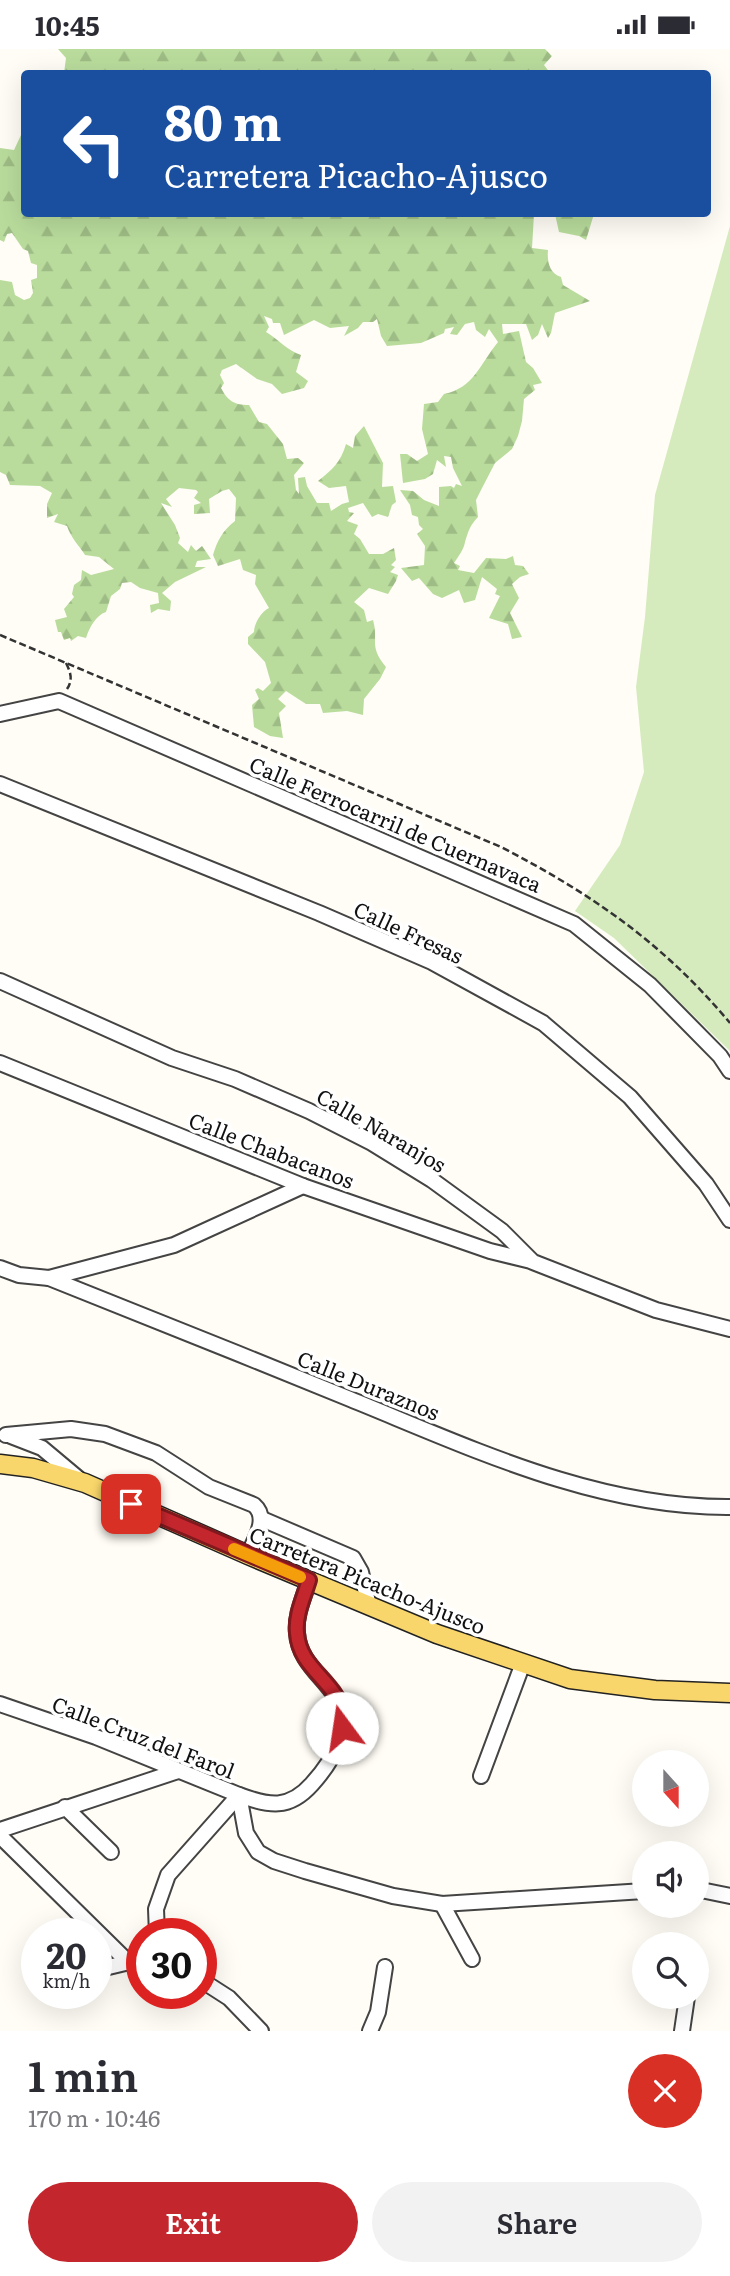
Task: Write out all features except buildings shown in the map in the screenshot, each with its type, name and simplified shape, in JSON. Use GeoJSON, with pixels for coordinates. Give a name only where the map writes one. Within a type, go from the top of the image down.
{"type":"FeatureCollection","features":[{"type":"Feature","properties":{"kind":"main road","name":"Carretera Picacho-Ajusco"},"geometry":{"type":"LineString","coordinates":[[0,1464],[33,1468],[85,1483],[437,1635],[570,1679],[655,1690],[730,1693]]}},
{"type":"Feature","properties":{"kind":"street"},"geometry":{"type":"LineString","coordinates":[[0,714],[59,701]]}},
{"type":"Feature","properties":{"kind":"street","name":"Calle Ferrocarril de Cuernavaca"},"geometry":{"type":"LineString","coordinates":[[59,701],[574,924],[650,985],[720,1056],[730,1071]]}},
{"type":"Feature","properties":{"kind":"street","name":"Calle Fresas"},"geometry":{"type":"LineString","coordinates":[[0,784],[319,913],[432,962],[543,1023],[630,1097],[706,1184],[730,1220]]}},
{"type":"Feature","properties":{"kind":"street","name":"Calle Naranjos"},"geometry":{"type":"LineString","coordinates":[[0,981],[172,1058],[235,1079],[309,1111],[372,1143],[432,1180],[502,1231],[533,1262],[656,1310],[730,1329]]}},
{"type":"Feature","properties":{"kind":"street","name":"Calle Chabacanos"},"geometry":{"type":"LineString","coordinates":[[0,1063],[303,1186],[490,1251],[533,1262]]}},
{"type":"Feature","properties":{"kind":"street"},"geometry":{"type":"LineString","coordinates":[[49,1278],[174,1245],[303,1186]]}},
{"type":"Feature","properties":{"kind":"street","name":"Calle Duraznos"},"geometry":{"type":"LineString","coordinates":[[0,1268],[19,1275],[49,1278],[533,1471],[636,1500],[692,1507],[730,1507]]}},
{"type":"Feature","properties":{"kind":"street"},"geometry":{"type":"LineString","coordinates":[[3,1434],[71,1429],[105,1434],[156,1453],[209,1487],[260,1510],[262,1519],[248,1555]]}},
{"type":"Feature","properties":{"kind":"street"},"geometry":{"type":"LineString","coordinates":[[3,1434],[42,1448],[85,1483]]}},
{"type":"Feature","properties":{"kind":"street"},"geometry":{"type":"LineString","coordinates":[[262,1519],[353,1558],[361,1572],[369,1605]]}},
{"type":"Feature","properties":{"kind":"street"},"geometry":{"type":"LineString","coordinates":[[156,1918],[156,1909],[168,1875],[239,1795],[264,1804],[282,1804],[296,1798],[318,1778],[337,1747],[342,1728],[341,1709],[336,1697],[308,1665],[300,1650],[297,1632],[299,1613],[309,1580]]}},
{"type":"Feature","properties":{"kind":"street"},"geometry":{"type":"LineString","coordinates":[[481,1776],[523,1663]]}},
{"type":"Feature","properties":{"kind":"street","name":"Calle Cruz del Farol"},"geometry":{"type":"LineString","coordinates":[[0,1704],[96,1737],[239,1795],[246,1833],[258,1852],[274,1861],[393,1896],[442,1904],[632,1892]]}},
{"type":"Feature","properties":{"kind":"street"},"geometry":{"type":"LineString","coordinates":[[0,1830],[178,1771]]}},
{"type":"Feature","properties":{"kind":"street"},"geometry":{"type":"LineString","coordinates":[[65,1807],[111,1852]]}},
{"type":"Feature","properties":{"kind":"street"},"geometry":{"type":"LineString","coordinates":[[0,1836],[126,1953]]}},
{"type":"Feature","properties":{"kind":"street"},"geometry":{"type":"LineString","coordinates":[[709,1892],[730,1896]]}},
{"type":"Feature","properties":{"kind":"street"},"geometry":{"type":"LineString","coordinates":[[442,1904],[472,1959]]}},
{"type":"Feature","properties":{"kind":"street"},"geometry":{"type":"LineString","coordinates":[[370,2031],[378,2012],[386,1967]]}},
{"type":"Feature","properties":{"kind":"street"},"geometry":{"type":"LineString","coordinates":[[217,1990],[229,1998],[261,2031]]}},
{"type":"Feature","properties":{"kind":"street"},"geometry":{"type":"LineString","coordinates":[[682,2031],[685,2009]]}},
{"type":"Feature","properties":{"kind":"path"},"geometry":{"type":"LineString","coordinates":[[0,635],[501,847],[555,875],[645,937],[730,1023]]}},
{"type":"Feature","properties":{"kind":"path"},"geometry":{"type":"LineString","coordinates":[[59,701],[72,682],[66,663]]}},
{"type":"Feature","properties":{"kind":"green space"},"geometry":{"type":"Polygon","coordinates":[[[58,49],[545,49],[552,56],[544,65],[548,70],[64,70],[66,58],[58,49]]]}},
{"type":"Feature","properties":{"kind":"green space"},"geometry":{"type":"Polygon","coordinates":[[[21,135],[21,217],[534,217],[532,248],[548,250],[550,266],[554,273],[561,277],[563,285],[590,301],[555,313],[548,338],[542,324],[538,335],[532,340],[526,324],[502,324],[503,334],[519,331],[526,362],[542,383],[533,385],[535,390],[524,399],[518,436],[512,449],[495,463],[481,490],[476,500],[478,517],[454,563],[460,566],[458,570],[474,573],[486,558],[506,559],[513,556],[515,565],[523,566],[529,574],[512,584],[519,598],[510,613],[522,637],[512,639],[508,624],[489,618],[500,596],[495,594],[497,589],[482,577],[475,600],[464,603],[459,590],[442,598],[433,594],[419,578],[412,581],[401,568],[424,565],[425,546],[417,534],[423,529],[419,525],[418,517],[412,515],[410,505],[400,490],[413,491],[424,500],[439,506],[439,487],[454,488],[456,484],[462,486],[451,457],[444,456],[446,467],[437,460],[433,474],[425,479],[403,483],[400,454],[407,454],[417,461],[428,454],[422,429],[424,404],[438,402],[444,394],[470,381],[498,342],[489,329],[485,337],[476,330],[474,322],[465,324],[457,335],[450,334],[454,327],[445,329],[444,333],[421,343],[387,346],[381,336],[377,319],[363,322],[344,336],[349,326],[330,328],[314,320],[284,335],[280,323],[273,323],[272,319],[264,316],[269,327],[266,332],[301,355],[296,372],[308,381],[304,388],[282,394],[272,384],[257,379],[236,364],[222,370],[220,375],[224,383],[221,388],[232,401],[249,405],[259,422],[267,424],[283,444],[287,459],[298,458],[304,463],[294,475],[299,494],[298,478],[305,477],[317,503],[329,503],[331,511],[349,502],[346,486],[329,488],[318,481],[335,465],[346,444],[353,448],[355,436],[364,426],[383,463],[382,487],[393,486],[396,502],[392,505],[388,517],[378,514],[372,517],[363,503],[348,508],[349,512],[354,513],[347,521],[358,525],[354,534],[369,554],[383,554],[394,548],[396,560],[391,565],[395,567],[390,572],[398,575],[388,594],[369,588],[354,602],[364,610],[367,622],[373,620],[377,654],[386,667],[364,699],[363,715],[347,711],[323,713],[320,704],[306,704],[286,691],[278,699],[286,706],[279,713],[283,738],[270,736],[254,727],[252,705],[259,699],[255,690],[258,688],[263,691],[271,683],[265,662],[248,644],[248,637],[254,632],[261,615],[269,608],[255,584],[256,575],[243,570],[240,559],[218,566],[213,555],[221,536],[235,521],[236,498],[229,489],[209,499],[210,513],[194,514],[194,505],[201,503],[194,498],[198,492],[196,490],[179,488],[166,499],[172,507],[161,503],[175,525],[180,538],[178,543],[188,552],[191,545],[196,551],[202,546],[211,559],[197,561],[195,567],[206,567],[175,582],[162,593],[171,601],[170,611],[158,609],[151,613],[150,605],[159,603],[158,593],[140,588],[131,582],[122,583],[120,589],[111,596],[106,612],[93,622],[86,638],[78,636],[71,641],[70,638],[64,640],[61,632],[58,632],[55,620],[67,617],[64,609],[74,597],[74,585],[81,580],[82,570],[91,575],[114,569],[99,557],[85,555],[67,526],[54,522],[58,514],[47,518],[47,504],[52,493],[40,486],[10,485],[6,475],[0,472],[0,280],[12,282],[15,295],[24,300],[30,298],[33,293],[31,280],[37,278],[37,265],[31,263],[28,251],[23,249],[12,233],[7,234],[4,242],[0,240],[0,148],[14,150],[21,135]]]}},
{"type":"Feature","properties":{"kind":"green space"},"geometry":{"type":"Polygon","coordinates":[[[556,217],[593,217],[586,240],[559,232],[556,217]]]}},
{"type":"Feature","properties":{"kind":"green space"},"geometry":{"type":"Polygon","coordinates":[[[730,226],[730,1051],[614,938],[575,911],[620,845],[644,772],[636,687],[655,495],[730,226]]]}},
{"type":"Feature","properties":{"kind":"slow traffic"},"geometry":{"type":"LineString","coordinates":[[234,1549],[300,1577]]}},
{"type":"Feature","properties":{"kind":"route"},"geometry":{"type":"LineString","coordinates":[[131,1504],[309,1580],[299,1613],[297,1632],[300,1650],[308,1665],[336,1697],[341,1709],[342,1728]]}}]}
